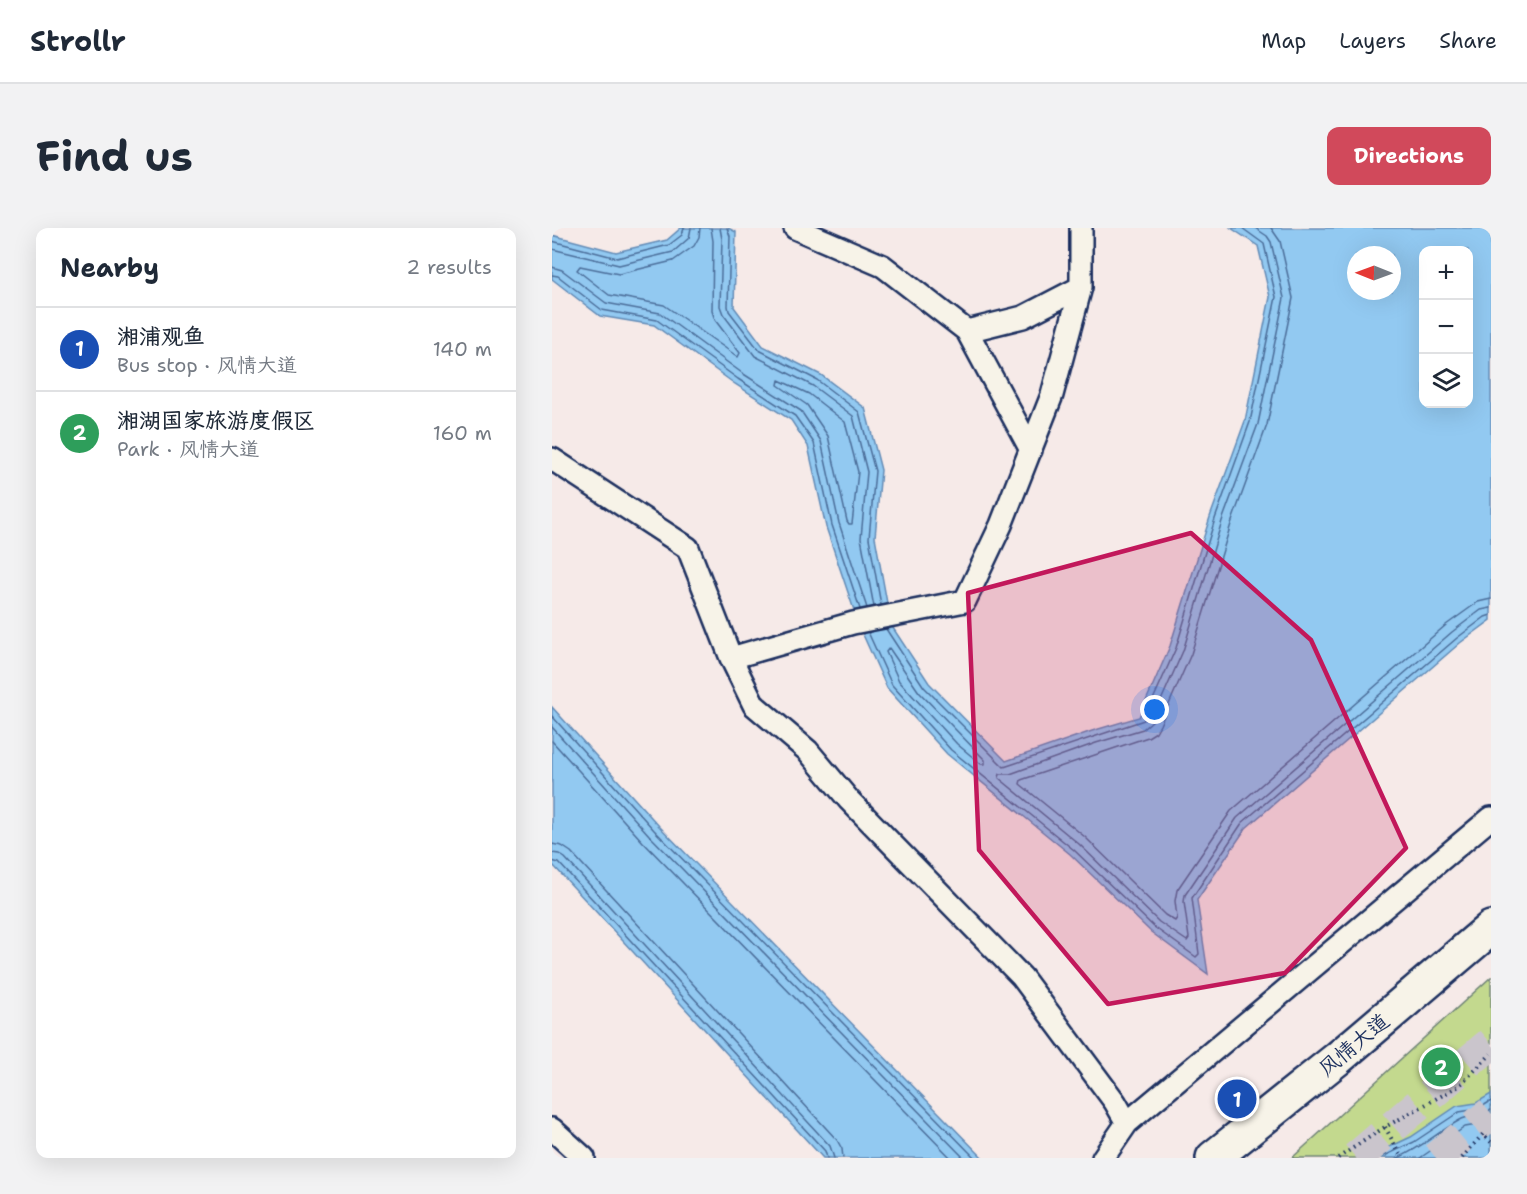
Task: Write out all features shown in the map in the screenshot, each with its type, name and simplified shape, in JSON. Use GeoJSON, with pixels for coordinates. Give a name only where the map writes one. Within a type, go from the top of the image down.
{"type":"FeatureCollection","features":[{"type":"Feature","properties":{"kind":"main road","name":"风情大道"},"geometry":{"type":"LineString","coordinates":[[1213,1158],[1337,1059],[1491,928]]}},
{"type":"Feature","properties":{"kind":"main road","name":"风情大道"},"geometry":{"type":"LineString","coordinates":[[1247,1158],[1491,954]]}},
{"type":"Feature","properties":{"kind":"street"},"geometry":{"type":"LineString","coordinates":[[795,228],[883,266],[967,331],[1031,450]]}},
{"type":"Feature","properties":{"kind":"street"},"geometry":{"type":"LineString","coordinates":[[731,658],[853,623],[965,601],[1001,525],[1052,395],[1081,287],[1081,228]]}},
{"type":"Feature","properties":{"kind":"street"},"geometry":{"type":"LineString","coordinates":[[967,331],[1023,317],[1081,287]]}},
{"type":"Feature","properties":{"kind":"street"},"geometry":{"type":"LineString","coordinates":[[552,459],[687,548],[731,658],[754,705],[808,752],[849,800],[1022,977],[1115,1102],[1127,1123]]}},
{"type":"Feature","properties":{"kind":"street"},"geometry":{"type":"LineString","coordinates":[[1102,1158],[1127,1123],[1491,818]]}},
{"type":"Feature","properties":{"kind":"street"},"geometry":{"type":"LineString","coordinates":[[552,1129],[584,1158]]}},
{"type":"Feature","properties":{"kind":"path"},"geometry":{"type":"LineString","coordinates":[[1338,1158],[1385,1126],[1459,1086],[1491,1054]]}},
{"type":"Feature","properties":{"kind":"path"},"geometry":{"type":"LineString","coordinates":[[1385,1126],[1402,1158]]}},
{"type":"Feature","properties":{"kind":"path"},"geometry":{"type":"LineString","coordinates":[[1462,1158],[1483,1134],[1491,1142]]}},
{"type":"Feature","properties":{"kind":"highlighted area"},"geometry":{"type":"Polygon","coordinates":[[[1191,533],[1311,640],[1406,848],[1285,973],[1108,1004],[979,850],[968,593],[1191,533]]]}},
{"type":"Feature","properties":{"kind":"green space"},"geometry":{"type":"Polygon","coordinates":[[[1491,977],[1491,1158],[1292,1158],[1491,977]]]}},
{"type":"Feature","properties":{"kind":"water"},"geometry":{"type":"Polygon","coordinates":[[[681,228],[728,228],[736,232],[734,307],[763,346],[821,375],[865,408],[881,470],[875,537],[891,625],[929,683],[1006,761],[1139,717],[1170,646],[1210,517],[1245,421],[1270,297],[1258,246],[1231,228],[1491,228],[1491,620],[1460,643],[1246,828],[1197,900],[1208,974],[1151,932],[1070,854],[947,754],[887,688],[860,628],[826,527],[808,446],[791,420],[735,384],[654,325],[600,316],[552,279],[552,235],[616,252],[667,240],[681,228]]]}},
{"type":"Feature","properties":{"kind":"water"},"geometry":{"type":"Polygon","coordinates":[[[552,707],[659,826],[983,1158],[823,1158],[552,864],[552,707]]]}},
{"type":"Feature","properties":{"kind":"water"},"geometry":{"type":"Polygon","coordinates":[[[1491,1094],[1491,1158],[1366,1158],[1411,1137],[1457,1106],[1476,1103],[1491,1094]]]}},
{"type":"Feature","properties":{"kind":"tunnel"},"geometry":{"type":"LineString","coordinates":[[1356,1158],[1491,1043]]}},
{"type":"Feature","properties":{"kind":"tunnel"},"geometry":{"type":"LineString","coordinates":[[1436,1158],[1491,1113]]}},
{"type":"Feature","properties":{"kind":"place","name":"湘湖国家旅游度假区"},"geometry":{"type":"Point","coordinates":[1441,1067]}},
{"type":"Feature","properties":{"kind":"place","name":"湘浦观鱼"},"geometry":{"type":"Point","coordinates":[1237,1099]}}]}
